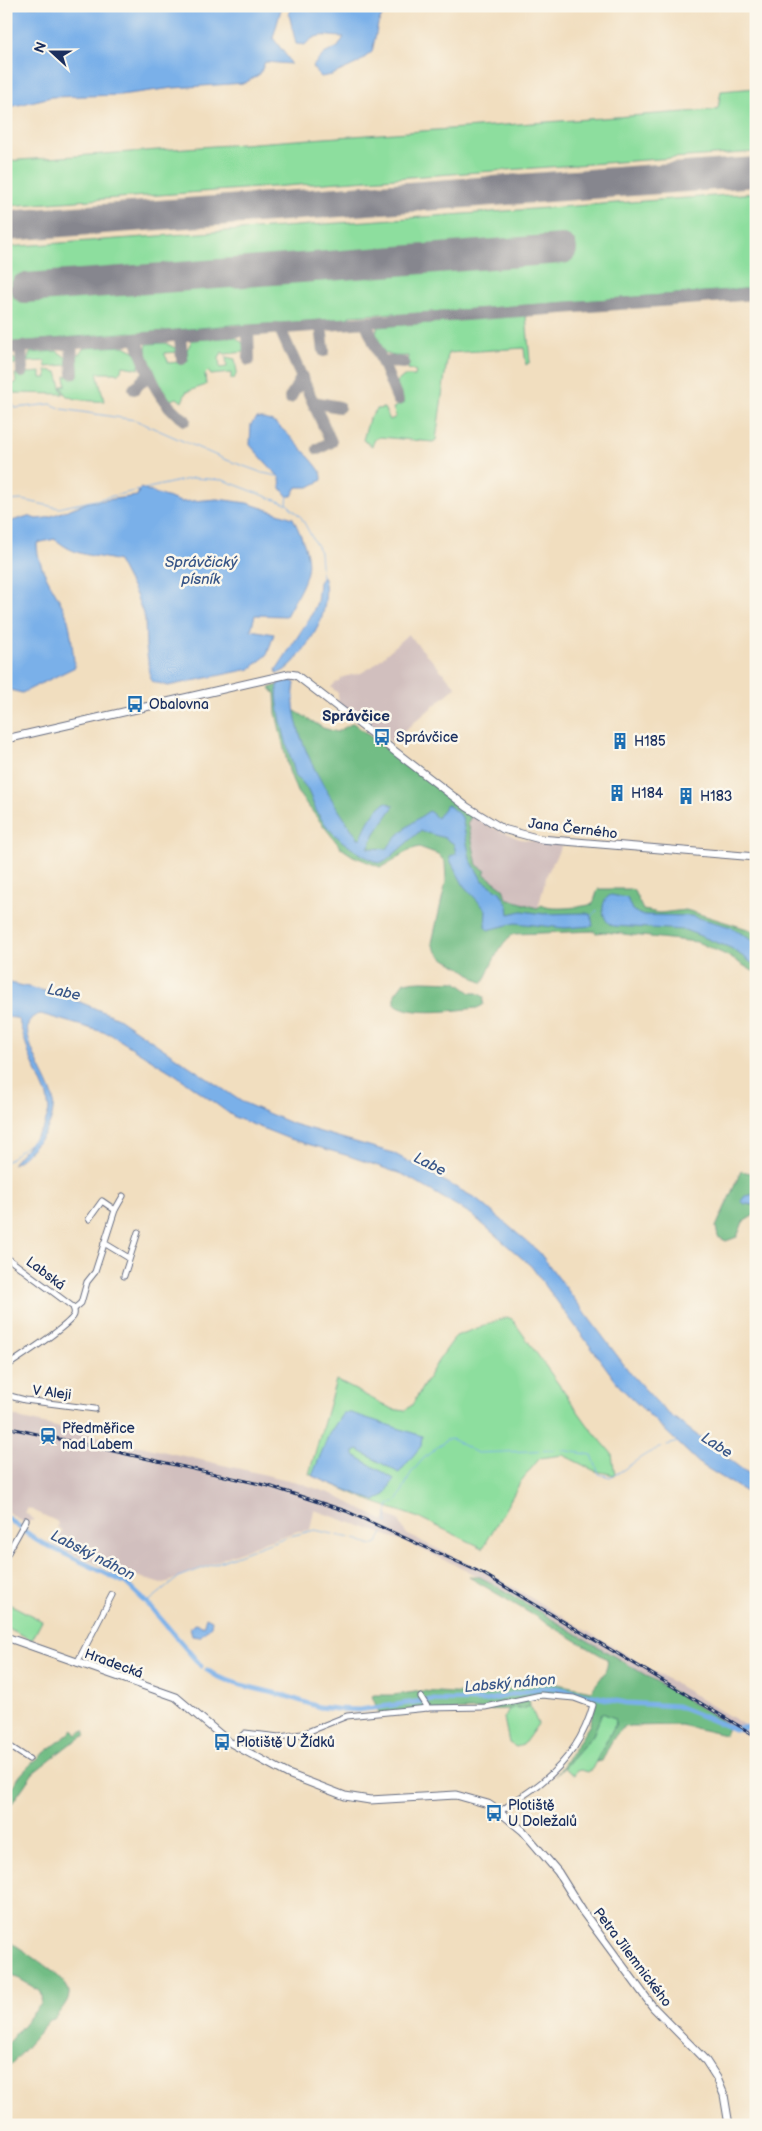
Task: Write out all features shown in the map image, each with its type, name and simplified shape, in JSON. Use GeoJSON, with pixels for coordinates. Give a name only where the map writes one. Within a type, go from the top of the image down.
{"type":"FeatureCollection","features":[{"type":"Feature","properties":{"kind":"street","name":"Jana Černého"},"geometry":{"type":"LineString","coordinates":[[6,739],[44,728],[296,674],[467,807],[503,829],[540,839],[756,857]]}},
{"type":"Feature","properties":{"kind":"street","name":"Labská"},"geometry":{"type":"LineString","coordinates":[[6,1257],[73,1308],[82,1302],[87,1282],[94,1272],[116,1210],[123,1196]]}},
{"type":"Feature","properties":{"kind":"street"},"geometry":{"type":"LineString","coordinates":[[89,1219],[102,1201],[116,1210]]}},
{"type":"Feature","properties":{"kind":"street"},"geometry":{"type":"LineString","coordinates":[[124,1276],[138,1232]]}},
{"type":"Feature","properties":{"kind":"street"},"geometry":{"type":"LineString","coordinates":[[104,1243],[129,1258]]}},
{"type":"Feature","properties":{"kind":"street"},"geometry":{"type":"LineString","coordinates":[[7,1366],[72,1318],[73,1308]]}},
{"type":"Feature","properties":{"kind":"street","name":"V Aleji"},"geometry":{"type":"LineString","coordinates":[[6,1395],[25,1400],[95,1409]]}},
{"type":"Feature","properties":{"kind":"street"},"geometry":{"type":"LineString","coordinates":[[6,1556],[26,1520]]}},
{"type":"Feature","properties":{"kind":"street"},"geometry":{"type":"LineString","coordinates":[[77,1663],[112,1595]]}},
{"type":"Feature","properties":{"kind":"street","name":"Hradecká"},"geometry":{"type":"LineString","coordinates":[[6,1637],[176,1697],[206,1722]]}},
{"type":"Feature","properties":{"kind":"street"},"geometry":{"type":"LineString","coordinates":[[233,1744],[246,1733],[287,1736],[302,1734],[347,1716],[427,1706],[485,1707],[541,1695],[574,1698],[593,1705],[587,1726],[576,1746],[543,1781],[500,1812]]}},
{"type":"Feature","properties":{"kind":"street"},"geometry":{"type":"LineString","coordinates":[[421,1697],[427,1706]]}},
{"type":"Feature","properties":{"kind":"street","name":"Petra Jilemnického"},"geometry":{"type":"LineString","coordinates":[[206,1722],[233,1744],[288,1774],[345,1796],[370,1800],[456,1795],[488,1804],[500,1812],[523,1831],[558,1872],[583,1912],[653,2007],[706,2061],[718,2078],[724,2095],[729,2125]]}},
{"type":"Feature","properties":{"kind":"street"},"geometry":{"type":"LineString","coordinates":[[6,1744],[29,1759]]}},
{"type":"Feature","properties":{"kind":"shaded area"},"geometry":{"type":"Polygon","coordinates":[[[408,634],[456,687],[391,742],[338,703],[338,693],[331,687],[343,677],[361,673],[373,666],[408,634]]]}},
{"type":"Feature","properties":{"kind":"shaded area"},"geometry":{"type":"Polygon","coordinates":[[[472,815],[488,826],[520,839],[562,845],[547,874],[538,908],[506,898],[503,888],[483,874],[477,865],[468,822],[472,815]]]}},
{"type":"Feature","properties":{"kind":"shaded area"},"geometry":{"type":"Polygon","coordinates":[[[6,1412],[22,1419],[297,1482],[332,1494],[384,1521],[387,1515],[399,1520],[406,1534],[496,1577],[756,1732],[756,1741],[465,1569],[403,1541],[314,1510],[310,1530],[298,1531],[253,1546],[170,1581],[161,1584],[127,1573],[125,1577],[55,1545],[58,1540],[56,1539],[63,1531],[57,1527],[56,1521],[28,1508],[25,1512],[34,1520],[29,1521],[27,1525],[6,1511],[6,1412]]]}},
{"type":"Feature","properties":{"kind":"green space"},"geometry":{"type":"Polygon","coordinates":[[[756,88],[756,152],[6,206],[6,161],[713,110],[718,108],[721,91],[756,88]]]}},
{"type":"Feature","properties":{"kind":"green space"},"geometry":{"type":"Polygon","coordinates":[[[756,193],[756,288],[396,315],[395,313],[349,316],[349,318],[243,326],[242,324],[134,334],[132,332],[6,343],[6,247],[756,193]]]}},
{"type":"Feature","properties":{"kind":"green space"},"geometry":{"type":"Polygon","coordinates":[[[526,315],[530,362],[526,365],[524,348],[448,353],[436,440],[433,442],[380,437],[375,439],[372,446],[363,440],[369,419],[377,409],[384,408],[390,420],[396,417],[393,408],[404,403],[397,388],[397,382],[404,376],[415,376],[416,371],[408,369],[408,356],[393,356],[384,352],[376,338],[378,327],[526,315]]]}},
{"type":"Feature","properties":{"kind":"green space"},"geometry":{"type":"Polygon","coordinates":[[[235,337],[245,345],[245,352],[225,354],[222,352],[219,358],[220,368],[227,367],[226,357],[235,359],[237,372],[234,379],[231,379],[231,373],[211,375],[208,371],[205,374],[206,385],[186,392],[182,402],[177,398],[168,401],[145,354],[147,344],[165,343],[177,349],[178,352],[164,353],[169,363],[188,361],[187,350],[192,340],[235,337]]]}},
{"type":"Feature","properties":{"kind":"green space"},"geometry":{"type":"Polygon","coordinates":[[[124,346],[136,352],[141,365],[139,365],[139,369],[123,366],[119,373],[97,373],[104,401],[77,399],[65,394],[62,386],[66,385],[65,376],[78,375],[77,357],[84,348],[124,346]]]}},
{"type":"Feature","properties":{"kind":"green space"},"geometry":{"type":"Polygon","coordinates":[[[57,351],[68,359],[66,365],[46,367],[45,361],[27,362],[30,353],[57,351]]]}},
{"type":"Feature","properties":{"kind":"green space"},"geometry":{"type":"Polygon","coordinates":[[[6,354],[17,361],[15,364],[8,365],[10,394],[6,393],[6,354]]]}},
{"type":"Feature","properties":{"kind":"green space"},"geometry":{"type":"Polygon","coordinates":[[[46,370],[57,372],[63,394],[13,393],[12,384],[16,383],[15,374],[41,372],[41,378],[47,378],[46,370]]]}},
{"type":"Feature","properties":{"kind":"green space"},"geometry":{"type":"Polygon","coordinates":[[[288,681],[292,709],[323,728],[337,732],[353,723],[472,815],[468,822],[477,865],[486,871],[484,874],[503,888],[506,898],[537,908],[542,905],[551,908],[566,908],[593,904],[598,889],[630,889],[634,891],[643,910],[660,913],[686,910],[751,930],[756,934],[756,973],[726,955],[697,942],[604,932],[596,933],[594,931],[514,934],[500,949],[483,983],[478,980],[442,957],[432,943],[446,881],[445,862],[438,854],[419,847],[409,850],[380,867],[353,856],[341,848],[297,792],[289,771],[276,713],[275,694],[270,688],[288,681]]]}},
{"type":"Feature","properties":{"kind":"green space"},"geometry":{"type":"Polygon","coordinates":[[[404,982],[456,982],[471,993],[477,993],[484,997],[483,1005],[477,1008],[423,1012],[403,1008],[395,1004],[395,994],[404,982]]]}},
{"type":"Feature","properties":{"kind":"green space"},"geometry":{"type":"Polygon","coordinates":[[[741,1171],[756,1174],[756,1194],[751,1194],[750,1205],[756,1205],[756,1214],[743,1222],[737,1237],[726,1241],[718,1237],[716,1227],[741,1171]]]}},
{"type":"Feature","properties":{"kind":"green space"},"geometry":{"type":"Polygon","coordinates":[[[507,1317],[512,1319],[587,1424],[612,1454],[615,1475],[595,1471],[563,1455],[540,1458],[521,1481],[483,1548],[422,1519],[373,1502],[309,1474],[336,1380],[392,1409],[405,1411],[412,1405],[438,1361],[456,1336],[507,1317]]]}},
{"type":"Feature","properties":{"kind":"green space"},"geometry":{"type":"Polygon","coordinates":[[[469,1577],[480,1577],[493,1584],[729,1725],[725,1735],[681,1725],[629,1726],[616,1735],[602,1761],[596,1762],[616,1723],[615,1718],[602,1713],[593,1735],[556,1776],[589,1726],[596,1704],[580,1697],[546,1695],[529,1697],[530,1706],[523,1709],[516,1707],[509,1709],[379,1713],[372,1696],[374,1695],[393,1695],[422,1691],[485,1695],[516,1687],[533,1679],[591,1691],[603,1675],[607,1667],[607,1659],[469,1577]]]}},
{"type":"Feature","properties":{"kind":"green space"},"geometry":{"type":"Polygon","coordinates":[[[6,1602],[42,1621],[32,1640],[6,1627],[6,1602]]]}},
{"type":"Feature","properties":{"kind":"green space"},"geometry":{"type":"Polygon","coordinates":[[[528,1705],[538,1724],[523,1745],[516,1747],[509,1743],[504,1718],[509,1709],[515,1707],[523,1709],[528,1705]]]}},
{"type":"Feature","properties":{"kind":"green space"},"geometry":{"type":"Polygon","coordinates":[[[602,1713],[615,1718],[616,1723],[592,1769],[588,1772],[576,1771],[574,1775],[564,1768],[593,1735],[602,1713]]]}},
{"type":"Feature","properties":{"kind":"green space"},"geometry":{"type":"Polygon","coordinates":[[[756,1713],[756,1732],[750,1729],[748,1716],[756,1713]]]}},
{"type":"Feature","properties":{"kind":"green space"},"geometry":{"type":"Polygon","coordinates":[[[73,1730],[77,1735],[84,1730],[86,1735],[70,1744],[33,1773],[6,1812],[8,1798],[13,1786],[21,1775],[30,1765],[73,1730]]]}},
{"type":"Feature","properties":{"kind":"green space"},"geometry":{"type":"Polygon","coordinates":[[[6,1939],[33,1957],[63,1981],[69,1995],[54,2019],[50,2020],[6,2070],[6,2045],[41,2004],[43,1997],[40,1991],[6,1971],[6,1939]]]}},
{"type":"Feature","properties":{"kind":"water"},"geometry":{"type":"Polygon","coordinates":[[[6,6],[282,6],[273,38],[291,64],[265,62],[260,74],[245,83],[173,88],[120,95],[51,97],[6,108],[6,6]]]}},
{"type":"Feature","properties":{"kind":"water"},"geometry":{"type":"Polygon","coordinates":[[[291,6],[310,6],[311,11],[323,11],[327,6],[387,6],[378,24],[372,52],[358,63],[332,75],[321,77],[312,67],[324,54],[338,47],[344,37],[318,36],[305,45],[296,44],[289,14],[291,6]]]}},
{"type":"Feature","properties":{"kind":"water"},"geometry":{"type":"Polygon","coordinates":[[[257,418],[274,423],[286,432],[319,469],[322,474],[322,480],[309,487],[297,487],[292,496],[287,496],[281,488],[280,478],[250,445],[251,424],[257,418]]]}},
{"type":"Feature","properties":{"kind":"water","name":"Správčický písník"},"geometry":{"type":"Polygon","coordinates":[[[140,488],[181,502],[217,499],[247,503],[293,518],[305,548],[308,568],[301,588],[286,616],[255,615],[251,630],[274,634],[267,655],[250,669],[168,686],[151,681],[146,647],[145,619],[136,595],[118,561],[78,552],[55,539],[37,543],[38,553],[44,571],[68,620],[75,667],[22,693],[6,689],[6,523],[28,516],[36,519],[46,518],[89,502],[137,496],[140,488]]]}},
{"type":"Feature","properties":{"kind":"water"},"geometry":{"type":"Polygon","coordinates":[[[323,577],[325,581],[325,598],[318,626],[296,660],[289,667],[277,673],[276,670],[311,616],[317,602],[319,582],[323,577]]]}},
{"type":"Feature","properties":{"kind":"water"},"geometry":{"type":"Polygon","coordinates":[[[281,679],[289,679],[295,683],[294,702],[303,743],[323,785],[358,838],[361,838],[377,809],[386,802],[394,806],[375,833],[368,848],[387,849],[400,833],[417,819],[429,811],[437,818],[447,804],[462,817],[470,859],[482,880],[500,892],[508,906],[509,914],[522,911],[543,914],[587,913],[591,915],[593,926],[565,928],[515,923],[488,930],[485,927],[486,910],[464,886],[450,860],[450,856],[456,854],[454,844],[445,838],[420,831],[386,861],[378,863],[342,841],[321,819],[306,788],[296,777],[277,697],[281,679]]]}},
{"type":"Feature","properties":{"kind":"water"},"geometry":{"type":"Polygon","coordinates":[[[611,895],[627,898],[632,910],[641,915],[691,916],[731,927],[756,943],[756,966],[731,948],[685,930],[613,926],[606,920],[603,910],[605,901],[611,895]]]}},
{"type":"Feature","properties":{"kind":"water"},"geometry":{"type":"Polygon","coordinates":[[[6,982],[63,995],[118,1018],[242,1102],[293,1124],[393,1153],[477,1199],[539,1252],[631,1374],[665,1411],[743,1470],[756,1477],[756,1498],[700,1464],[621,1388],[531,1266],[471,1214],[404,1175],[349,1156],[287,1138],[234,1117],[176,1075],[110,1034],[41,1014],[31,1019],[28,1027],[29,1038],[53,1098],[53,1111],[50,1123],[40,1139],[22,1158],[12,1164],[44,1127],[49,1110],[47,1096],[29,1054],[19,1021],[16,1018],[6,1017],[6,982]]]}},
{"type":"Feature","properties":{"kind":"water"},"geometry":{"type":"Polygon","coordinates":[[[756,1194],[756,1205],[745,1204],[741,1201],[745,1196],[756,1194]]]}},
{"type":"Feature","properties":{"kind":"water"},"geometry":{"type":"Polygon","coordinates":[[[343,1413],[351,1413],[422,1436],[421,1446],[399,1473],[358,1450],[354,1452],[354,1455],[394,1479],[385,1495],[375,1501],[312,1476],[329,1434],[343,1413]]]}},
{"type":"Feature","properties":{"kind":"water"},"geometry":{"type":"Polygon","coordinates":[[[206,1617],[212,1620],[211,1626],[200,1637],[192,1636],[190,1628],[197,1623],[203,1627],[206,1617]]]}},
{"type":"Feature","properties":{"kind":"waterway"},"geometry":{"type":"LineString","coordinates":[[6,399],[10,400],[15,408],[51,404],[62,409],[135,420],[224,459],[277,476]]}},
{"type":"Feature","properties":{"kind":"waterway"},"geometry":{"type":"LineString","coordinates":[[6,501],[23,500],[59,508],[193,478],[223,480],[286,504]]}},
{"type":"Feature","properties":{"kind":"waterway"},"geometry":{"type":"LineString","coordinates":[[288,494],[287,504],[301,517],[320,552],[322,579]]}},
{"type":"Feature","properties":{"kind":"waterway"},"geometry":{"type":"LineString","coordinates":[[591,916],[597,911]]}},
{"type":"Feature","properties":{"kind":"waterway"},"geometry":{"type":"LineString","coordinates":[[6,1162],[37,1137]]}},
{"type":"Feature","properties":{"kind":"waterway"},"geometry":{"type":"LineString","coordinates":[[387,1523],[388,1506],[398,1500],[411,1473],[424,1458],[446,1440],[452,1439],[477,1453],[555,1450]]}},
{"type":"Feature","properties":{"kind":"waterway"},"geometry":{"type":"LineString","coordinates":[[667,1445],[678,1442]]}},
{"type":"Feature","properties":{"kind":"waterway"},"geometry":{"type":"LineString","coordinates":[[562,1450],[592,1455],[599,1474],[610,1477],[662,1447]]}},
{"type":"Feature","properties":{"kind":"waterway","name":"Labský náhon"},"geometry":{"type":"LineString","coordinates":[[6,1517],[38,1541],[126,1583],[147,1603],[201,1666]]}},
{"type":"Feature","properties":{"kind":"waterway"},"geometry":{"type":"LineString","coordinates":[[147,1603],[179,1577],[286,1537],[315,1530],[359,1540],[372,1545],[378,1542],[383,1533]]}},
{"type":"Feature","properties":{"kind":"waterway","name":"Labský náhon"},"geometry":{"type":"LineString","coordinates":[[207,1670],[218,1677],[241,1685],[286,1696],[319,1707],[337,1709],[359,1710],[430,1700],[484,1701],[541,1688],[555,1688],[626,1703],[677,1706],[734,1729],[756,1726]]}},
{"type":"Feature","properties":{"kind":"taxiway"},"geometry":{"type":"LineString","coordinates":[[6,227],[18,226]]}},
{"type":"Feature","properties":{"kind":"taxiway"},"geometry":{"type":"LineString","coordinates":[[6,348],[756,294]]}},
{"type":"Feature","properties":{"kind":"taxiway"},"geometry":{"type":"LineString","coordinates":[[366,323],[398,400]]}},
{"type":"Feature","properties":{"kind":"taxiway"},"geometry":{"type":"LineString","coordinates":[[321,326],[324,351]]}},
{"type":"Feature","properties":{"kind":"taxiway"},"geometry":{"type":"LineString","coordinates":[[280,329],[331,442],[318,449]]}},
{"type":"Feature","properties":{"kind":"taxiway"},"geometry":{"type":"LineString","coordinates":[[248,331],[249,360]]}},
{"type":"Feature","properties":{"kind":"taxiway"},"geometry":{"type":"LineString","coordinates":[[180,336],[182,359]]}},
{"type":"Feature","properties":{"kind":"taxiway"},"geometry":{"type":"LineString","coordinates":[[136,339],[149,373],[160,394],[167,404],[185,420]]}},
{"type":"Feature","properties":{"kind":"taxiway"},"geometry":{"type":"LineString","coordinates":[[71,343],[73,373]]}},
{"type":"Feature","properties":{"kind":"taxiway"},"geometry":{"type":"LineString","coordinates":[[21,347],[22,372]]}},
{"type":"Feature","properties":{"kind":"taxiway"},"geometry":{"type":"LineString","coordinates":[[382,361],[404,363]]}},
{"type":"Feature","properties":{"kind":"taxiway"},"geometry":{"type":"LineString","coordinates":[[134,389],[149,374]]}},
{"type":"Feature","properties":{"kind":"taxiway"},"geometry":{"type":"LineString","coordinates":[[290,398],[302,377]]}},
{"type":"Feature","properties":{"kind":"taxiway"},"geometry":{"type":"LineString","coordinates":[[313,402],[339,407]]}},
{"type":"Feature","properties":{"kind":"runway"},"geometry":{"type":"LineString","coordinates":[[6,226],[756,172]]}},
{"type":"Feature","properties":{"kind":"runway"},"geometry":{"type":"LineString","coordinates":[[25,288],[562,249]]}},
{"type":"Feature","properties":{"kind":"railway"},"geometry":{"type":"LineString","coordinates":[[6,1427],[269,1486],[346,1511],[482,1573],[756,1736]]}},
{"type":"Feature","properties":{"kind":"place","name":"Obalovna"},"geometry":{"type":"Point","coordinates":[135,704]}},
{"type":"Feature","properties":{"kind":"place","name":"Správčice"},"geometry":{"type":"Point","coordinates":[382,737]}},
{"type":"Feature","properties":{"kind":"place","name":"H185"},"geometry":{"type":"Point","coordinates":[620,741]}},
{"type":"Feature","properties":{"kind":"place","name":"H184"},"geometry":{"type":"Point","coordinates":[617,793]}},
{"type":"Feature","properties":{"kind":"place","name":"H183"},"geometry":{"type":"Point","coordinates":[686,796]}},
{"type":"Feature","properties":{"kind":"place","name":"Předměřice nad Labem"},"geometry":{"type":"Point","coordinates":[48,1436]}},
{"type":"Feature","properties":{"kind":"place","name":"Plotiště U Žídků"},"geometry":{"type":"Point","coordinates":[222,1742]}},
{"type":"Feature","properties":{"kind":"place","name":"Plotiště U Doležalů"},"geometry":{"type":"Point","coordinates":[494,1813]}},
{"type":"Feature","properties":{"kind":"district","name":"Správčice"},"geometry":{"type":"Point","coordinates":[356,716]}},
{"type":"Feature","properties":{"kind":"water label","name":"Labe"},"geometry":{"type":"Point","coordinates":[64,992]}},
{"type":"Feature","properties":{"kind":"water label","name":"Labe"},"geometry":{"type":"Point","coordinates":[430,1164]}},
{"type":"Feature","properties":{"kind":"water label","name":"Labe"},"geometry":{"type":"Point","coordinates":[717,1445]}}]}
